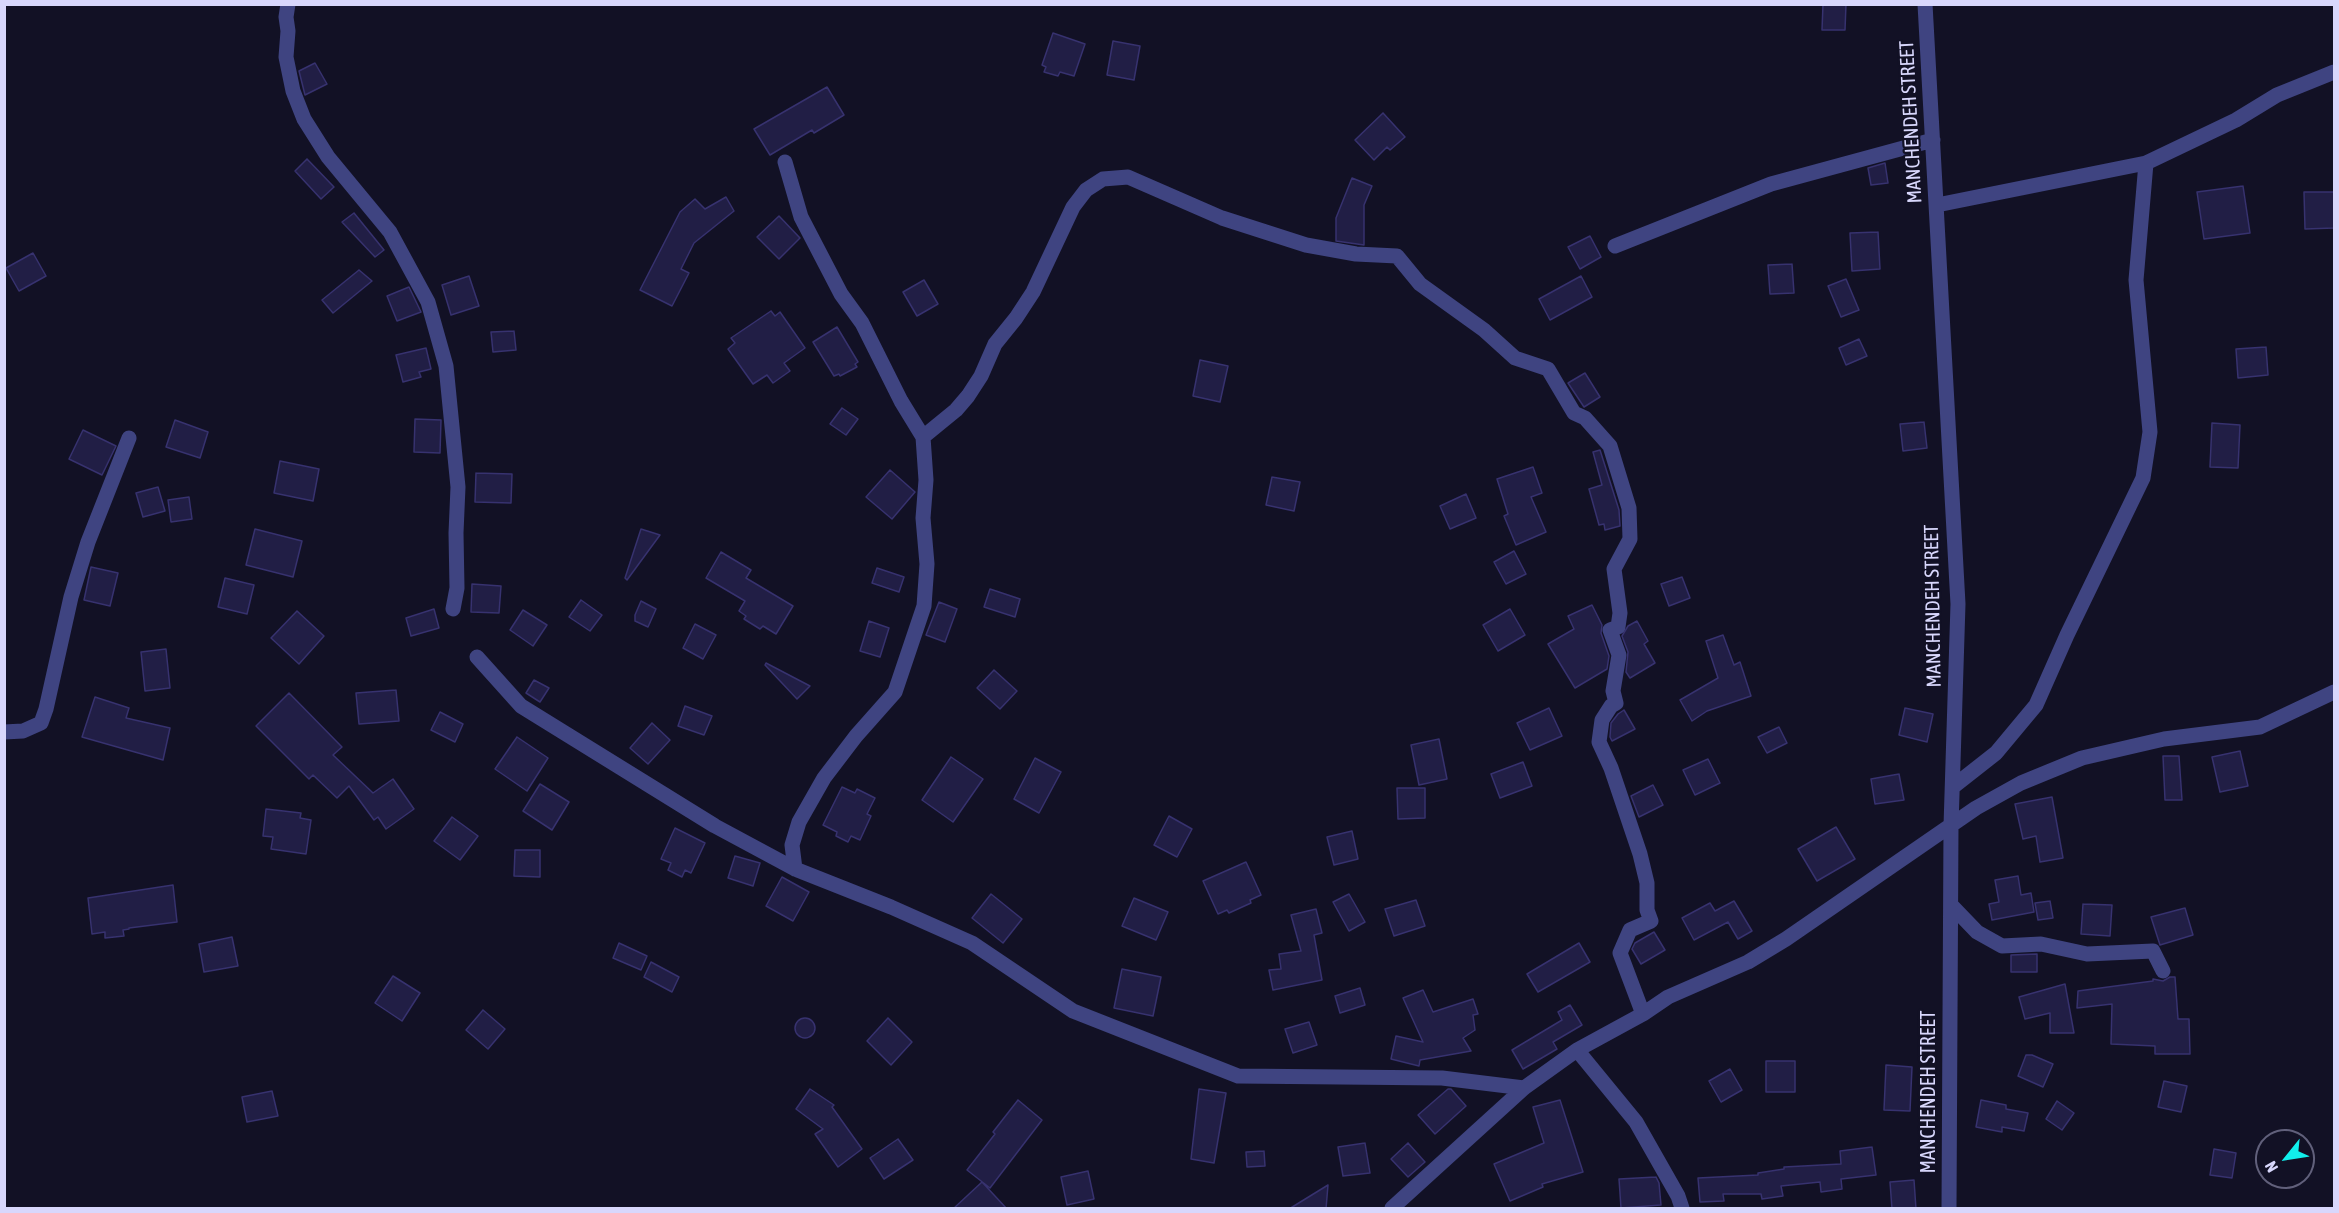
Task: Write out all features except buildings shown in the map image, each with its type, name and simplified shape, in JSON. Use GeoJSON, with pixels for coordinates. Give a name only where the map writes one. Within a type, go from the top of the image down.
{"type":"FeatureCollection","features":[{"type":"Feature","properties":{"kind":"street"},"geometry":{"type":"LineString","coordinates":[[288,4],[286,57],[293,91],[304,119],[328,157],[390,232],[428,302],[446,366],[458,487],[457,588],[453,609]]}},
{"type":"Feature","properties":{"kind":"street","name":"MANCHENDEH STREET"},"geometry":{"type":"LineString","coordinates":[[1924,4],[1958,604],[1951,826],[1949,1209]]}},
{"type":"Feature","properties":{"kind":"street"},"geometry":{"type":"LineString","coordinates":[[1937,205],[2146,163],[2236,120],[2277,95],[2334,72]]}},
{"type":"Feature","properties":{"kind":"street"},"geometry":{"type":"LineString","coordinates":[[1615,246],[1771,184],[1933,140]]}},
{"type":"Feature","properties":{"kind":"street"},"geometry":{"type":"LineString","coordinates":[[785,162],[801,217],[841,294],[862,323],[901,401],[923,437],[926,480],[923,518],[927,564],[924,606],[896,692],[856,736],[824,778],[799,822],[792,845],[795,869]]}},
{"type":"Feature","properties":{"kind":"street"},"geometry":{"type":"LineString","coordinates":[[1953,786],[1996,753],[2036,705],[2067,635],[2143,478],[2150,432],[2136,280],[2146,163]]}},
{"type":"Feature","properties":{"kind":"street"},"geometry":{"type":"LineString","coordinates":[[923,437],[956,410],[968,396],[981,376],[995,344],[1033,292],[1073,207],[1086,190],[1103,179],[1128,177],[1222,218],[1306,245],[1356,254],[1397,256],[1419,284],[1484,330],[1515,358],[1548,369],[1574,413],[1585,418],[1610,446],[1629,508],[1630,539],[1614,569],[1620,613],[1618,627],[1610,630],[1618,655],[1614,691],[1616,703],[1611,706],[1602,720],[1599,742],[1611,768],[1640,854],[1647,883],[1647,910],[1651,921],[1630,930],[1620,953],[1643,1014]]}},
{"type":"Feature","properties":{"kind":"street"},"geometry":{"type":"LineString","coordinates":[[4,732],[23,731],[41,723],[71,597],[84,553],[129,438]]}},
{"type":"Feature","properties":{"kind":"street"},"geometry":{"type":"LineString","coordinates":[[477,657],[521,706],[715,826],[795,869],[891,906],[972,943],[1073,1011],[1238,1076],[1442,1078],[1524,1088]]}},
{"type":"Feature","properties":{"kind":"street"},"geometry":{"type":"LineString","coordinates":[[1392,1209],[1524,1088],[1577,1050],[1668,998],[1748,962],[1777,945],[1976,808],[2021,783],[2082,758],[2164,739],[2260,727],[2334,692]]}},
{"type":"Feature","properties":{"kind":"street"},"geometry":{"type":"LineString","coordinates":[[1951,905],[1977,932],[2002,945],[2041,944],[2087,954],[2153,951],[2163,971]]}},
{"type":"Feature","properties":{"kind":"street"},"geometry":{"type":"LineString","coordinates":[[1577,1050],[1636,1122],[1678,1196],[1682,1209]]}}]}
